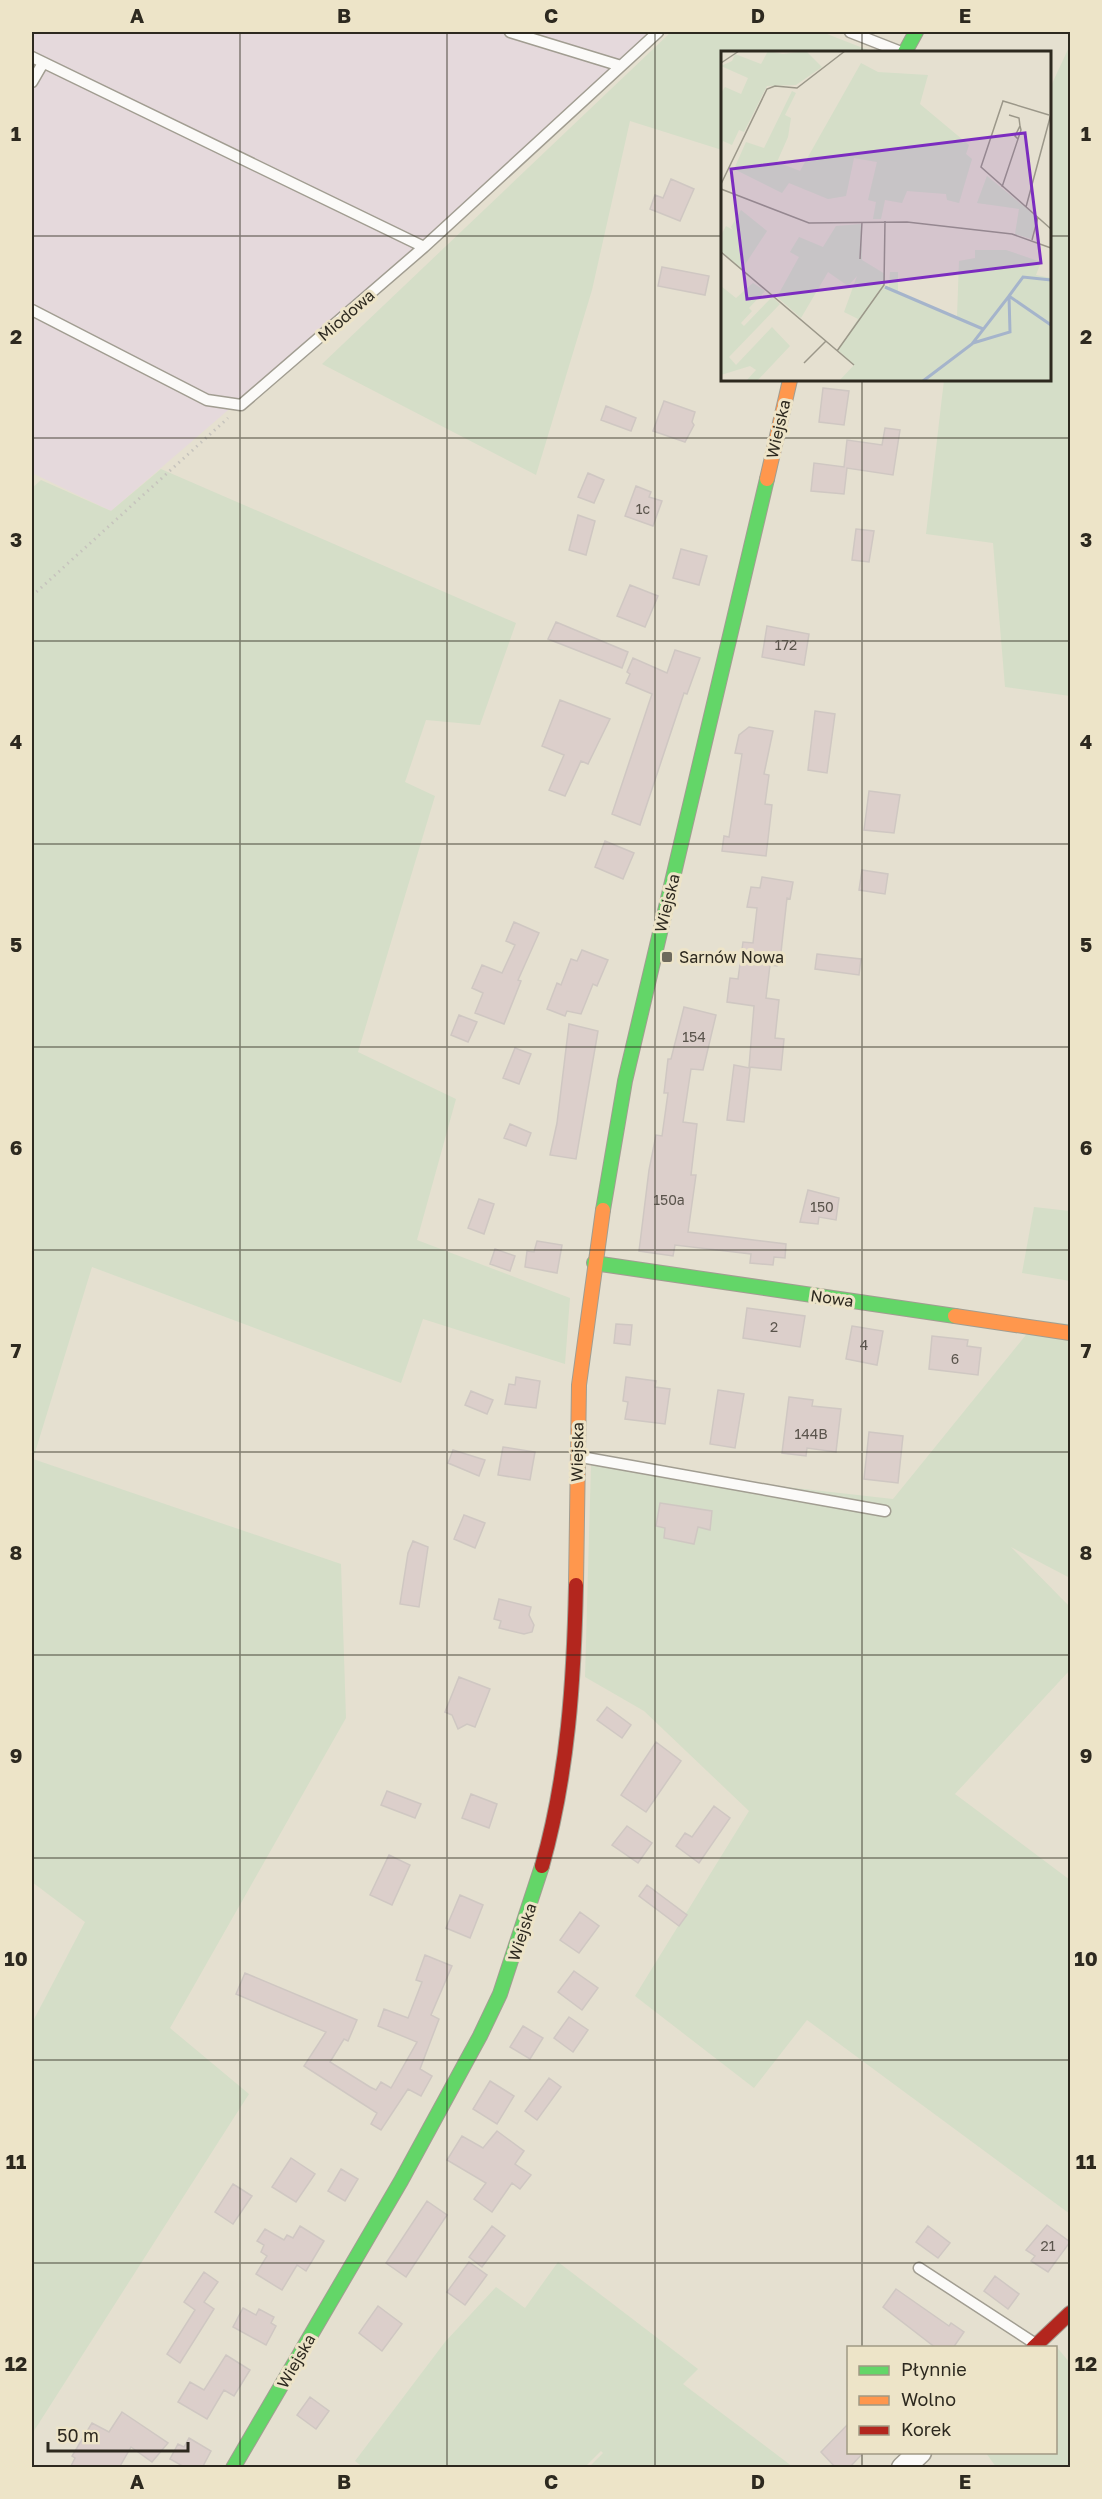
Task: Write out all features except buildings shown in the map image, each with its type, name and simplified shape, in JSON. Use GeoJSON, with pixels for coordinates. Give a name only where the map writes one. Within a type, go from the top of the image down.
{"type":"FeatureCollection","features":[{"type":"Feature","properties":{"kind":"street"},"geometry":{"type":"LineString","coordinates":[[904,51],[916,32]]}},
{"type":"Feature","properties":{"kind":"street","name":"Wiejska"},"geometry":{"type":"LineString","coordinates":[[233,2468],[424,2140],[480,2036],[500,1994],[520,1939],[545,1856],[565,1756],[575,1637],[579,1385],[594,1263],[625,1081],[698,782],[790,381]]}},
{"type":"Feature","properties":{"kind":"street","name":"Nowa"},"geometry":{"type":"LineString","coordinates":[[594,1263],[1071,1333]]}},
{"type":"Feature","properties":{"kind":"street"},"geometry":{"type":"LineString","coordinates":[[1035,2346],[1071,2313]]}},
{"type":"Feature","properties":{"kind":"street"},"geometry":{"type":"LineString","coordinates":[[903,2468],[918,2454]]}},
{"type":"Feature","properties":{"kind":"lane"},"geometry":{"type":"LineString","coordinates":[[510,32],[621,66]]}},
{"type":"Feature","properties":{"kind":"lane","name":"Miodowa"},"geometry":{"type":"LineString","coordinates":[[242,405],[424,247],[658,32]]}},
{"type":"Feature","properties":{"kind":"lane"},"geometry":{"type":"LineString","coordinates":[[850,32],[900,51]]}},
{"type":"Feature","properties":{"kind":"lane"},"geometry":{"type":"LineString","coordinates":[[32,57],[424,247]]}},
{"type":"Feature","properties":{"kind":"lane"},"geometry":{"type":"LineString","coordinates":[[32,82],[43,63]]}},
{"type":"Feature","properties":{"kind":"lane"},"geometry":{"type":"LineString","coordinates":[[32,310],[207,400],[242,405]]}},
{"type":"Feature","properties":{"kind":"lane"},"geometry":{"type":"LineString","coordinates":[[577,1456],[885,1512]]}},
{"type":"Feature","properties":{"kind":"lane"},"geometry":{"type":"LineString","coordinates":[[919,2268],[1035,2346]]}},
{"type":"Feature","properties":{"kind":"path"},"geometry":{"type":"LineString","coordinates":[[32,596],[242,405]]}},
{"type":"Feature","properties":{"kind":"shaded area"},"geometry":{"type":"Polygon","coordinates":[[[32,32],[667,32],[111,511],[32,473],[32,32]]]}},
{"type":"Feature","properties":{"kind":"green space"},"geometry":{"type":"Polygon","coordinates":[[[671,32],[822,32],[870,51],[721,51],[721,150],[630,121],[592,290],[536,475],[322,364],[671,32]]]}},
{"type":"Feature","properties":{"kind":"green space"},"geometry":{"type":"Polygon","coordinates":[[[1070,45],[1070,696],[1005,687],[993,543],[926,534],[944,381],[1051,381],[1051,86],[1070,45]]]}},
{"type":"Feature","properties":{"kind":"green space"},"geometry":{"type":"Polygon","coordinates":[[[161,469],[516,623],[480,725],[426,720],[405,782],[435,796],[358,1052],[456,1099],[417,1240],[570,1298],[565,1364],[423,1319],[401,1383],[92,1267],[33,1459],[341,1564],[346,1718],[170,2028],[249,2094],[32,2434],[32,2023],[85,1922],[32,1882],[32,488],[41,480],[111,511],[161,469]]]}},
{"type":"Feature","properties":{"kind":"green space"},"geometry":{"type":"Polygon","coordinates":[[[1034,1207],[1070,1211],[1070,1281],[1022,1273],[1034,1207]]]}},
{"type":"Feature","properties":{"kind":"green space"},"geometry":{"type":"Polygon","coordinates":[[[1038,1320],[1070,1324],[1070,1578],[1011,1547],[1070,1607],[1070,1670],[955,1794],[1070,1880],[1070,2214],[807,2020],[754,2088],[635,1996],[749,1811],[644,1711],[585,1677],[591,1465],[893,1499],[1038,1320]]]}},
{"type":"Feature","properties":{"kind":"green space"},"geometry":{"type":"Polygon","coordinates":[[[558,2262],[698,2369],[683,2384],[793,2467],[589,2467],[603,2453],[601,2451],[584,2468],[364,2468],[355,2461],[445,2342],[496,2287],[525,2308],[558,2262]]]}},
{"type":"Feature","properties":{"kind":"green space"},"geometry":{"type":"Polygon","coordinates":[[[1057,2347],[1070,2363],[1070,2467],[996,2467],[987,2454],[1057,2454],[1057,2347]]]}},
{"type":"Feature","properties":{"kind":"traffic: fast"},"geometry":{"type":"LineString","coordinates":[[906,51],[916,32]]}},
{"type":"Feature","properties":{"kind":"traffic: fast"},"geometry":{"type":"LineString","coordinates":[[603,1210],[625,1081],[767,479]]}},
{"type":"Feature","properties":{"kind":"traffic: fast"},"geometry":{"type":"LineString","coordinates":[[594,1263],[955,1316]]}},
{"type":"Feature","properties":{"kind":"traffic: fast"},"geometry":{"type":"LineString","coordinates":[[233,2468],[401,2181],[480,2036],[500,1994],[542,1866]]}},
{"type":"Feature","properties":{"kind":"traffic: slow"},"geometry":{"type":"LineString","coordinates":[[767,479],[790,381]]}},
{"type":"Feature","properties":{"kind":"traffic: slow"},"geometry":{"type":"LineString","coordinates":[[576,1585],[579,1385],[603,1210]]}},
{"type":"Feature","properties":{"kind":"traffic: slow"},"geometry":{"type":"LineString","coordinates":[[955,1316],[1070,1333]]}},
{"type":"Feature","properties":{"kind":"traffic: jam"},"geometry":{"type":"LineString","coordinates":[[542,1866],[564,1762],[574,1656],[576,1585]]}},
{"type":"Feature","properties":{"kind":"traffic: jam"},"geometry":{"type":"LineString","coordinates":[[1035,2346],[1070,2313]]}},
{"type":"Feature","properties":{"kind":"place","name":"Sarnów Nowa"},"geometry":{"type":"Point","coordinates":[667,957]}}]}
